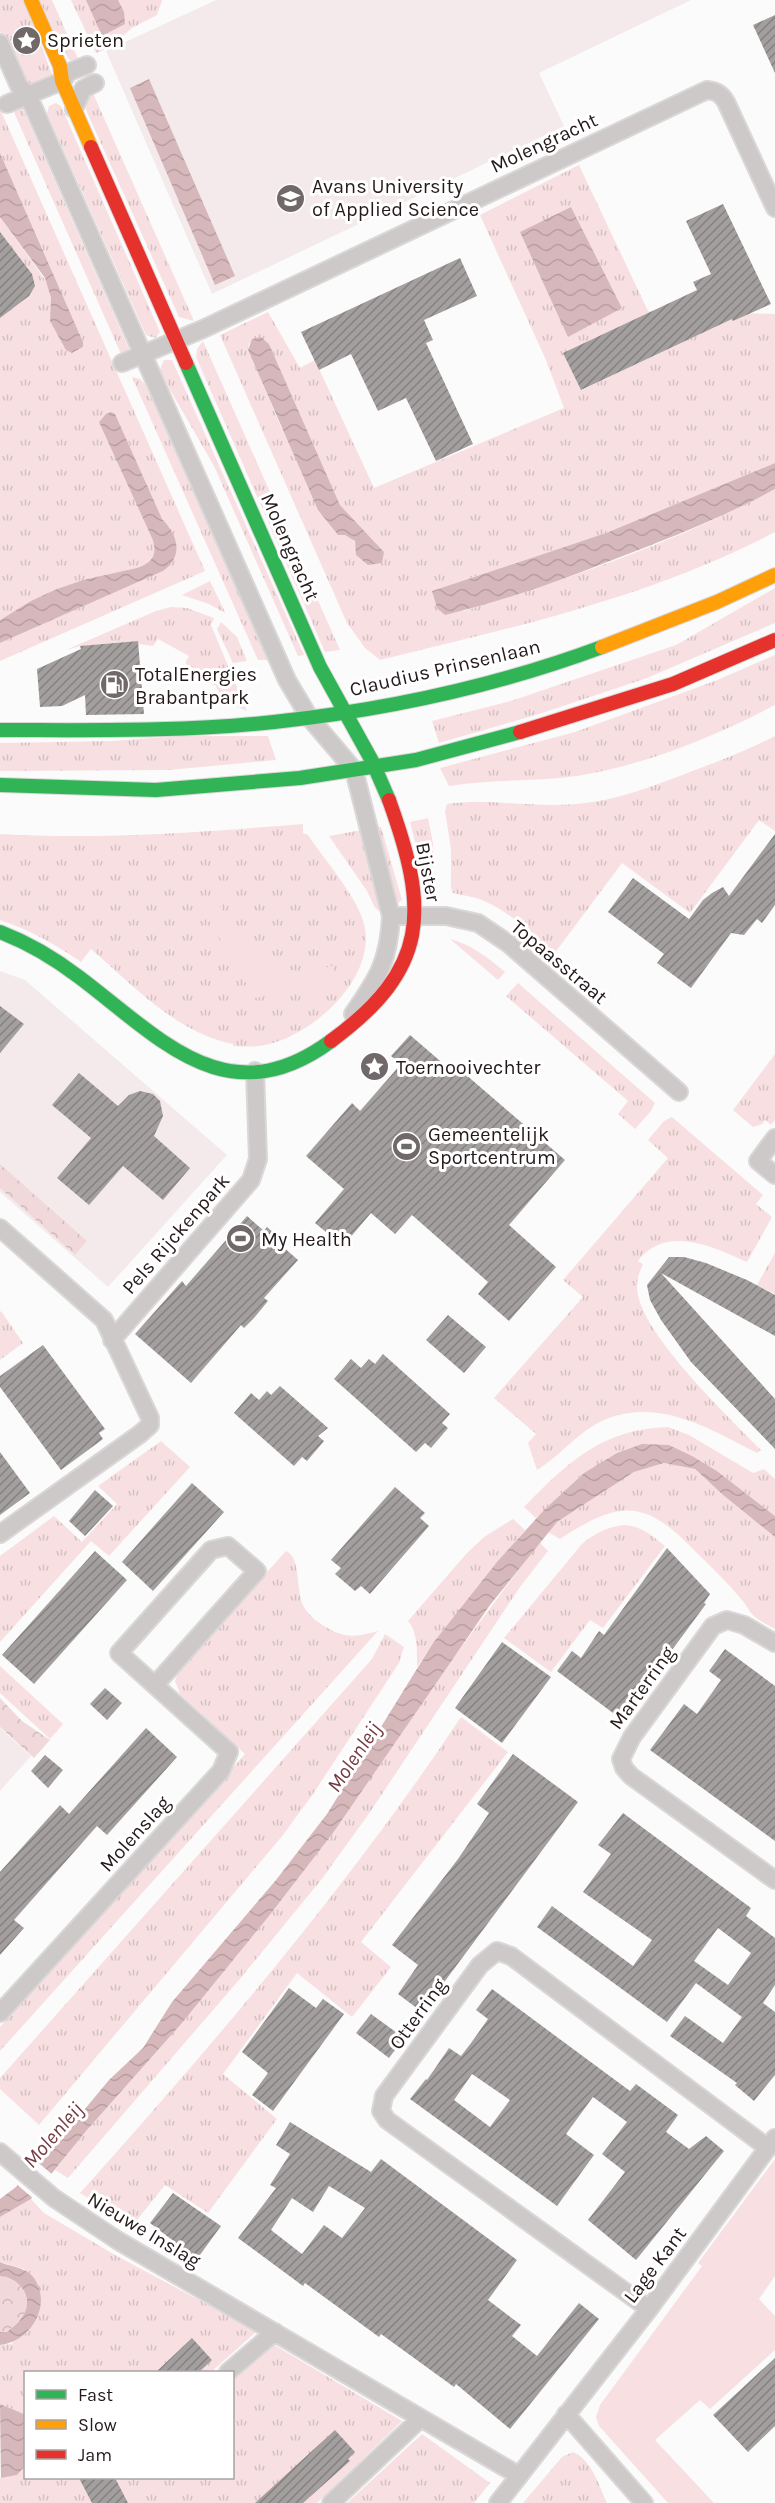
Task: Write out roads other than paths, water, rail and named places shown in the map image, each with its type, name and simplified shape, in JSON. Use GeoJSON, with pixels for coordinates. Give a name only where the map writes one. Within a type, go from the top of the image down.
{"type":"FeatureCollection","features":[{"type":"Feature","properties":{"kind":"main road","name":"Molengracht"},"geometry":{"type":"LineString","coordinates":[[31,0],[64,73],[74,109],[321,668],[343,712],[375,766]]}},
{"type":"Feature","properties":{"kind":"main road","name":"Claudius Prinsenlaan"},"geometry":{"type":"LineString","coordinates":[[0,730],[168,729],[272,722],[392,704],[470,686],[651,630],[724,600],[775,575]]}},
{"type":"Feature","properties":{"kind":"main road"},"geometry":{"type":"LineString","coordinates":[[0,785],[156,790],[300,778],[416,760],[512,735],[673,684],[775,640]]}},
{"type":"Feature","properties":{"kind":"main road","name":"Bijster"},"geometry":{"type":"LineString","coordinates":[[0,932],[43,952],[73,970],[155,1039],[177,1053],[225,1070],[275,1070],[299,1062],[322,1048],[369,1011],[398,975],[407,954],[415,915],[412,890],[390,803],[375,766]]}},
{"type":"Feature","properties":{"kind":"street"},"geometry":{"type":"LineString","coordinates":[[0,43],[19,86],[28,95],[281,666],[309,717],[354,770]]}},
{"type":"Feature","properties":{"kind":"street"},"geometry":{"type":"LineString","coordinates":[[7,104],[28,95],[64,73],[74,82],[91,74],[74,109]]}},
{"type":"Feature","properties":{"kind":"street","name":"Molengracht"},"geometry":{"type":"LineString","coordinates":[[122,363],[707,90],[722,95],[775,208]]}},
{"type":"Feature","properties":{"kind":"street","name":"Bijster"},"geometry":{"type":"LineString","coordinates":[[339,1035],[378,977],[388,947],[391,916],[354,770]]}},
{"type":"Feature","properties":{"kind":"street","name":"Topaasstraat"},"geometry":{"type":"LineString","coordinates":[[391,916],[446,916],[478,923],[509,944],[679,1092]]}},
{"type":"Feature","properties":{"kind":"street","name":"Pels Rijckenpark"},"geometry":{"type":"LineString","coordinates":[[112,1340],[251,1180],[256,1171],[258,1150],[255,1071]]}},
{"type":"Feature","properties":{"kind":"street"},"geometry":{"type":"LineString","coordinates":[[775,1138],[758,1161],[775,1175]]}},
{"type":"Feature","properties":{"kind":"street"},"geometry":{"type":"LineString","coordinates":[[0,1228],[104,1320],[147,1408],[150,1425],[0,1534]]}},
{"type":"Feature","properties":{"kind":"street","name":"Molenslag"},"geometry":{"type":"LineString","coordinates":[[0,2013],[221,1771],[228,1752],[119,1653],[211,1550],[228,1546],[239,1553],[257,1571],[155,1685]]}},
{"type":"Feature","properties":{"kind":"street","name":"Marterring"},"geometry":{"type":"LineString","coordinates":[[775,1643],[744,1625],[727,1620],[713,1626],[632,1737],[621,1759],[624,1768],[631,1776],[775,1880]]}},
{"type":"Feature","properties":{"kind":"street","name":"Otterring"},"geometry":{"type":"LineString","coordinates":[[649,2309],[387,2120],[381,2111],[384,2096],[459,1993],[480,1965],[497,1951],[511,1956],[771,2143]]}},
{"type":"Feature","properties":{"kind":"street","name":"Lage Kant"},"geometry":{"type":"LineString","coordinates":[[498,2503],[649,2309],[771,2143]]}},
{"type":"Feature","properties":{"kind":"street","name":"Nieuwe Inslag"},"geometry":{"type":"LineString","coordinates":[[0,2152],[54,2198],[117,2240],[518,2475]]}},
{"type":"Feature","properties":{"kind":"street"},"geometry":{"type":"LineString","coordinates":[[230,2371],[275,2332]]}},
{"type":"Feature","properties":{"kind":"street"},"geometry":{"type":"LineString","coordinates":[[566,2414],[644,2503]]}},
{"type":"Feature","properties":{"kind":"street"},"geometry":{"type":"LineString","coordinates":[[331,2503],[420,2419]]}},
{"type":"Feature","properties":{"kind":"water"},"geometry":{"type":"Polygon","coordinates":[[[86,0],[118,0],[124,12],[125,24],[102,36],[86,0]]]}},
{"type":"Feature","properties":{"kind":"water"},"geometry":{"type":"Polygon","coordinates":[[[149,79],[235,276],[215,285],[130,88],[149,79]]]}},
{"type":"Feature","properties":{"kind":"water"},"geometry":{"type":"Polygon","coordinates":[[[0,153],[83,342],[83,347],[72,353],[66,350],[50,321],[51,298],[45,278],[0,217],[0,153]]]}},
{"type":"Feature","properties":{"kind":"water"},"geometry":{"type":"Polygon","coordinates":[[[571,207],[622,308],[568,337],[520,232],[571,207]]]}},
{"type":"Feature","properties":{"kind":"water"},"geometry":{"type":"Polygon","coordinates":[[[261,337],[269,344],[340,505],[384,552],[382,563],[368,565],[356,555],[355,541],[345,535],[338,535],[318,510],[248,350],[252,339],[261,337]]]}},
{"type":"Feature","properties":{"kind":"water"},"geometry":{"type":"Polygon","coordinates":[[[111,412],[115,414],[162,519],[175,539],[174,559],[163,571],[0,643],[0,620],[31,601],[83,580],[137,568],[153,557],[152,538],[99,422],[111,412]]]}},
{"type":"Feature","properties":{"kind":"water"},"geometry":{"type":"Polygon","coordinates":[[[775,463],[775,489],[696,527],[510,597],[445,615],[437,608],[432,591],[606,533],[775,463]]]}},
{"type":"Feature","properties":{"kind":"water"},"geometry":{"type":"Polygon","coordinates":[[[642,1444],[669,1445],[717,1471],[775,1516],[775,1537],[695,1469],[664,1463],[634,1472],[557,1522],[490,1605],[333,1833],[269,1916],[182,2023],[87,2130],[31,2199],[0,2217],[0,2199],[16,2187],[109,2080],[143,2048],[172,2002],[276,1880],[327,1814],[433,1643],[497,1562],[544,1510],[584,1473],[617,1453],[642,1444]]]}},
{"type":"Feature","properties":{"kind":"water"},"geometry":{"type":"Polygon","coordinates":[[[0,2262],[31,2274],[39,2289],[41,2300],[40,2311],[29,2330],[21,2337],[0,2345],[0,2332],[7,2332],[19,2321],[27,2307],[27,2301],[26,2294],[18,2284],[7,2277],[0,2276],[0,2262]]]}},
{"type":"Feature","properties":{"kind":"water"},"geometry":{"type":"Polygon","coordinates":[[[0,2404],[24,2414],[24,2467],[17,2475],[1,2478],[0,2404]]]}},
{"type":"Feature","properties":{"kind":"place","name":"Sprieten"},"geometry":{"type":"Point","coordinates":[26,40]}},
{"type":"Feature","properties":{"kind":"place","name":"Avans University of Applied Science"},"geometry":{"type":"Point","coordinates":[291,198]}},
{"type":"Feature","properties":{"kind":"place","name":"TotalEnergies Brabantpark"},"geometry":{"type":"Point","coordinates":[114,685]}},
{"type":"Feature","properties":{"kind":"place","name":"Toernooivechter"},"geometry":{"type":"Point","coordinates":[375,1067]}},
{"type":"Feature","properties":{"kind":"place","name":"Gemeentelijk Sportcentrum"},"geometry":{"type":"Point","coordinates":[407,1146]}},
{"type":"Feature","properties":{"kind":"place","name":"My Health"},"geometry":{"type":"Point","coordinates":[240,1239]}},
{"type":"Feature","properties":{"kind":"water label","name":"Molenleij"},"geometry":{"type":"Point","coordinates":[354,1757]}},
{"type":"Feature","properties":{"kind":"water label","name":"Molenleij"},"geometry":{"type":"Point","coordinates":[53,2135]}}]}
